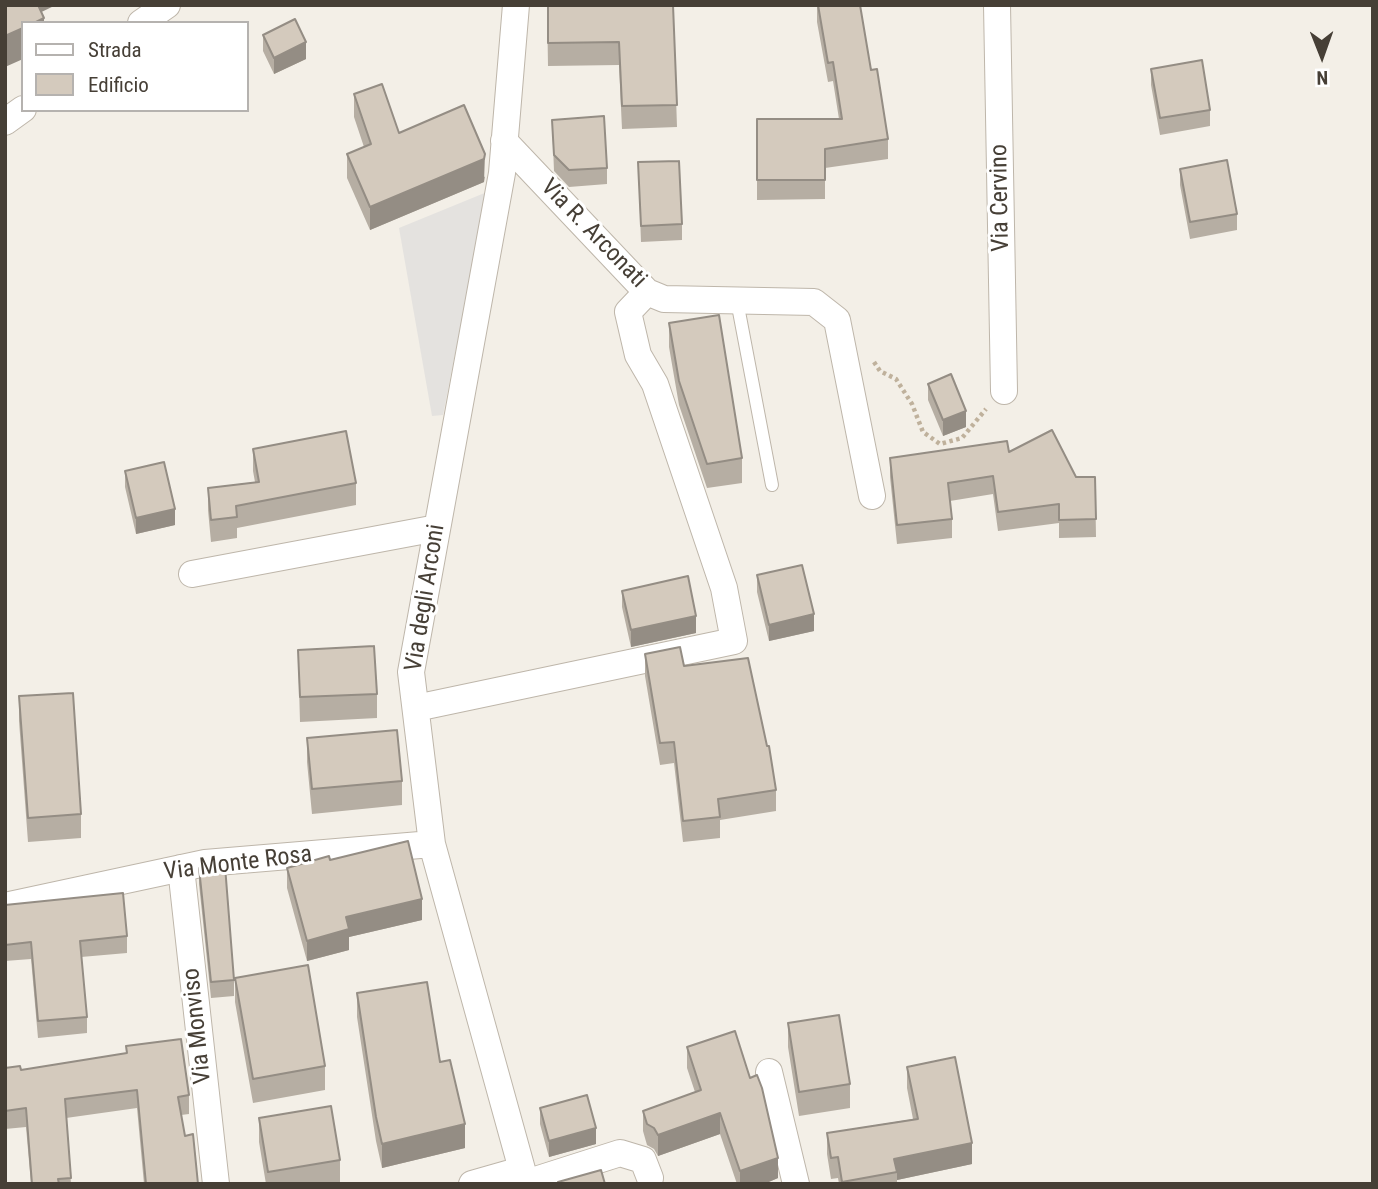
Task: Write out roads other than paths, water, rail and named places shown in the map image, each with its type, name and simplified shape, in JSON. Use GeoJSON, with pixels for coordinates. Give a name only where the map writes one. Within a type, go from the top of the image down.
{"type":"FeatureCollection","features":[{"type":"Feature","properties":{"kind":"street"},"geometry":{"type":"LineString","coordinates":[[144,21],[167,5]]}},
{"type":"Feature","properties":{"kind":"street","name":"Via degli Arconi"},"geometry":{"type":"LineString","coordinates":[[516,5],[502,173],[411,672],[432,844],[525,1179]]}},
{"type":"Feature","properties":{"kind":"street","name":"Via Cervino"},"geometry":{"type":"LineString","coordinates":[[997,5],[1004,391]]}},
{"type":"Feature","properties":{"kind":"street"},"geometry":{"type":"LineString","coordinates":[[5,122],[21,110]]}},
{"type":"Feature","properties":{"kind":"street","name":"Via R. Arconati"},"geometry":{"type":"LineString","coordinates":[[504,141],[647,292],[664,299],[814,302],[837,320],[872,495]]}},
{"type":"Feature","properties":{"kind":"street"},"geometry":{"type":"LineString","coordinates":[[416,708],[734,641],[724,588],[655,384],[638,355],[628,312],[647,292]]}},
{"type":"Feature","properties":{"kind":"street"},"geometry":{"type":"LineString","coordinates":[[192,574],[437,528]]}},
{"type":"Feature","properties":{"kind":"street","name":"Via Monte Rosa"},"geometry":{"type":"LineString","coordinates":[[5,906],[205,863],[432,844]]}},
{"type":"Feature","properties":{"kind":"street","name":"Via Monviso"},"geometry":{"type":"LineString","coordinates":[[181,868],[215,1184]]}},
{"type":"Feature","properties":{"kind":"street"},"geometry":{"type":"LineString","coordinates":[[769,1072],[796,1184]]}},
{"type":"Feature","properties":{"kind":"street"},"geometry":{"type":"LineString","coordinates":[[472,1184],[525,1179],[620,1153],[643,1160],[650,1178]]}},
{"type":"Feature","properties":{"kind":"lane"},"geometry":{"type":"LineString","coordinates":[[737,301],[772,485]]}}]}
